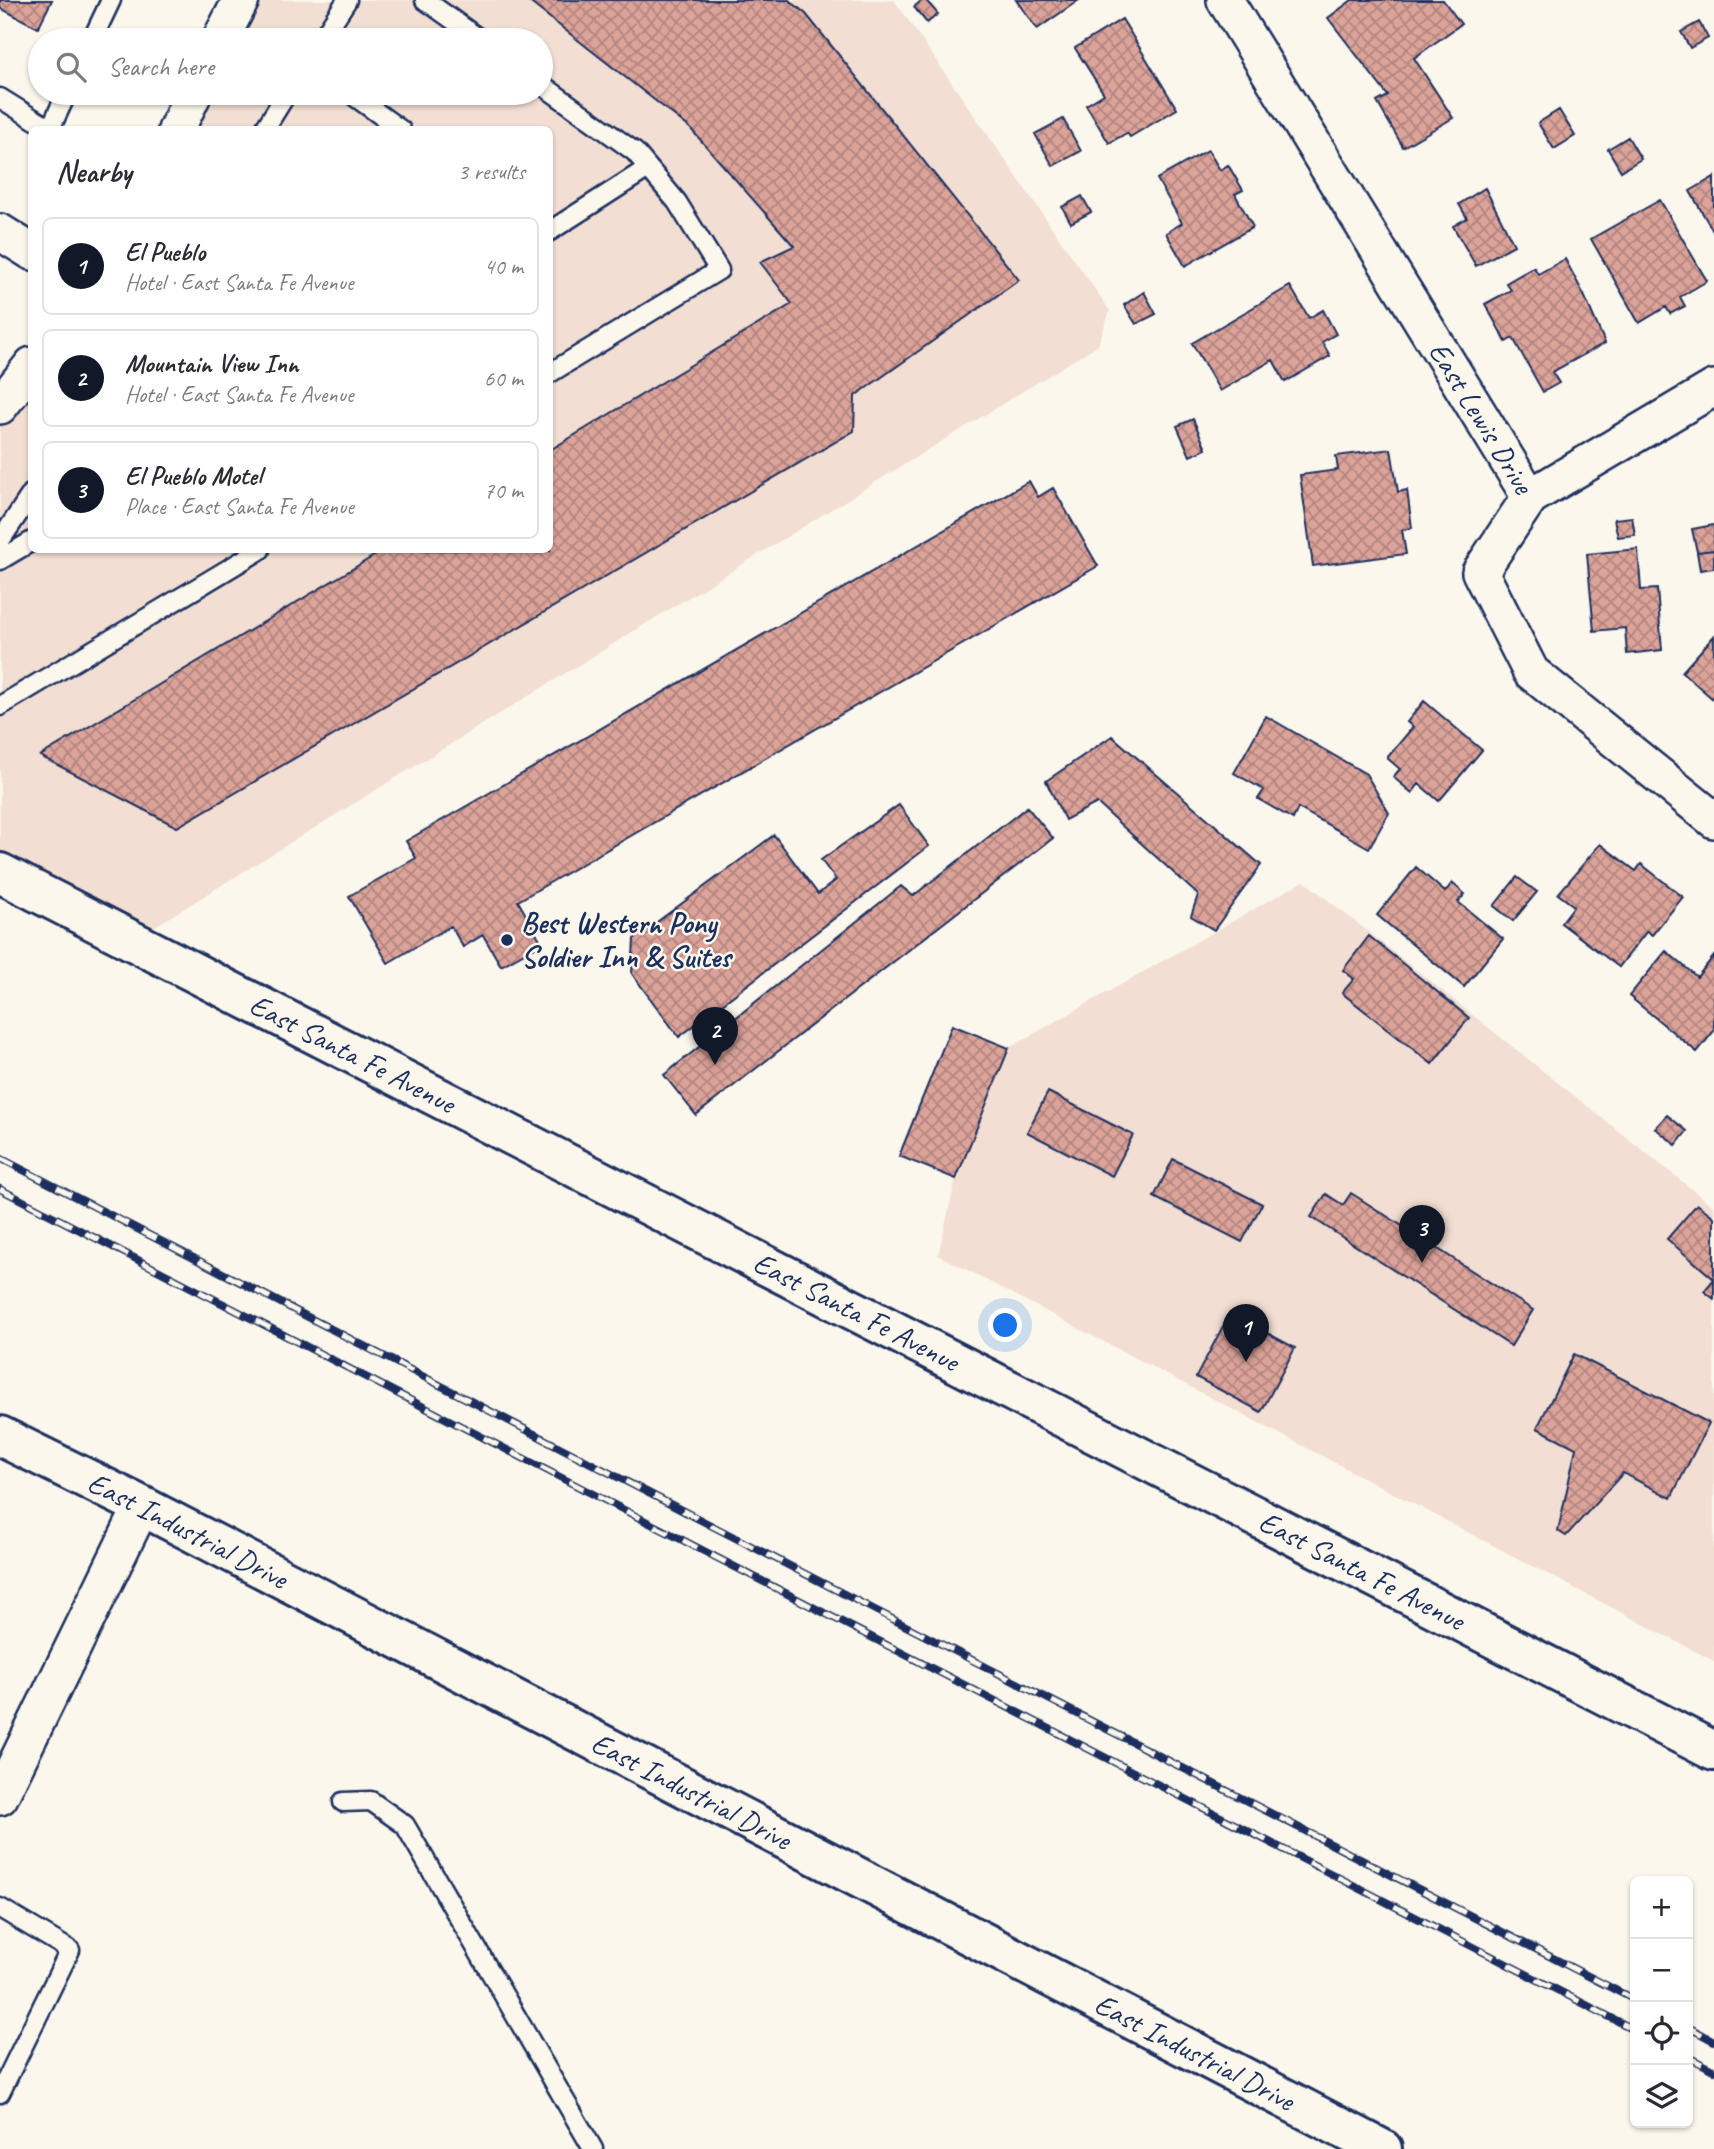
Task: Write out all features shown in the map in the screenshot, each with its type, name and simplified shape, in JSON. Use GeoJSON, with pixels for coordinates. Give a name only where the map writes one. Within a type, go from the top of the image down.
{"type":"FeatureCollection","features":[{"type":"Feature","properties":{"kind":"main road","name":"East Santa Fe Avenue"},"geometry":{"type":"LineString","coordinates":[[0,873],[1714,1751]]}},
{"type":"Feature","properties":{"kind":"main road","name":"East Industrial Drive"},"geometry":{"type":"LineString","coordinates":[[0,1436],[142,1506],[1382,2149]]}},
{"type":"Feature","properties":{"kind":"street"},"geometry":{"type":"LineString","coordinates":[[226,28],[241,0]]}},
{"type":"Feature","properties":{"kind":"street","name":"East Lewis Drive"},"geometry":{"type":"LineString","coordinates":[[1225,0],[1530,497],[1480,572],[1531,672],[1714,820]]}},
{"type":"Feature","properties":{"kind":"street"},"geometry":{"type":"LineString","coordinates":[[178,126],[188,105]]}},
{"type":"Feature","properties":{"kind":"street"},"geometry":{"type":"LineString","coordinates":[[0,232],[28,250]]}},
{"type":"Feature","properties":{"kind":"street"},"geometry":{"type":"LineString","coordinates":[[0,406],[28,370]]}},
{"type":"Feature","properties":{"kind":"street"},"geometry":{"type":"LineString","coordinates":[[1530,497],[1714,388]]}},
{"type":"Feature","properties":{"kind":"street"},"geometry":{"type":"LineString","coordinates":[[4,1780],[142,1506]]}},
{"type":"Feature","properties":{"kind":"lane"},"geometry":{"type":"LineString","coordinates":[[98,28],[111,0]]}},
{"type":"Feature","properties":{"kind":"lane"},"geometry":{"type":"LineString","coordinates":[[329,28],[347,0]]}},
{"type":"Feature","properties":{"kind":"lane"},"geometry":{"type":"LineString","coordinates":[[425,0],[464,28]]}},
{"type":"Feature","properties":{"kind":"lane"},"geometry":{"type":"LineString","coordinates":[[553,93],[635,152],[677,202],[719,270],[553,371]]}},
{"type":"Feature","properties":{"kind":"lane"},"geometry":{"type":"LineString","coordinates":[[0,98],[45,126]]}},
{"type":"Feature","properties":{"kind":"lane"},"geometry":{"type":"LineString","coordinates":[[51,126],[61,105]]}},
{"type":"Feature","properties":{"kind":"lane"},"geometry":{"type":"LineString","coordinates":[[266,126],[280,105]]}},
{"type":"Feature","properties":{"kind":"lane"},"geometry":{"type":"LineString","coordinates":[[366,105],[395,126]]}},
{"type":"Feature","properties":{"kind":"lane"},"geometry":{"type":"LineString","coordinates":[[553,228],[648,168]]}},
{"type":"Feature","properties":{"kind":"lane"},"geometry":{"type":"LineString","coordinates":[[0,541],[28,499]]}},
{"type":"Feature","properties":{"kind":"lane"},"geometry":{"type":"LineString","coordinates":[[0,560],[28,543]]}},
{"type":"Feature","properties":{"kind":"lane"},"geometry":{"type":"LineString","coordinates":[[0,706],[255,553]]}},
{"type":"Feature","properties":{"kind":"lane"},"geometry":{"type":"LineString","coordinates":[[343,1802],[371,1801],[405,1825],[593,2149]]}},
{"type":"Feature","properties":{"kind":"lane"},"geometry":{"type":"LineString","coordinates":[[0,1908],[70,1950],[0,2093]]}},
{"type":"Feature","properties":{"kind":"shaded area"},"geometry":{"type":"Polygon","coordinates":[[[239,0],[894,0],[1110,311],[1098,345],[131,941],[0,873],[0,406],[28,369],[28,553],[553,553],[553,126],[174,126],[185,105],[553,105],[553,28],[224,28],[239,0]]]}},
{"type":"Feature","properties":{"kind":"shaded area"},"geometry":{"type":"Polygon","coordinates":[[[1304,881],[1714,1207],[1714,1661],[938,1255],[956,1179],[1009,1048],[1304,881]]]}},
{"type":"Feature","properties":{"kind":"building"},"geometry":{"type":"Polygon","coordinates":[[[0,0],[52,0],[38,28],[0,8],[0,0]]]}},
{"type":"Feature","properties":{"kind":"building"},"geometry":{"type":"Polygon","coordinates":[[[527,0],[789,0],[806,14],[1019,280],[855,396],[854,431],[177,827],[40,756],[379,553],[553,553],[553,448],[792,304],[760,262],[794,246],[690,128],[527,0]]]}},
{"type":"Feature","properties":{"kind":"building"},"geometry":{"type":"Polygon","coordinates":[[[926,0],[938,14],[927,23],[914,7],[926,0]]]}},
{"type":"Feature","properties":{"kind":"building"},"geometry":{"type":"Polygon","coordinates":[[[1016,0],[1079,0],[1037,29],[1016,0]]]}},
{"type":"Feature","properties":{"kind":"building"},"geometry":{"type":"Polygon","coordinates":[[[1352,0],[1443,0],[1461,24],[1414,58],[1453,118],[1403,147],[1377,102],[1388,96],[1328,18],[1352,0]]]}},
{"type":"Feature","properties":{"kind":"building"},"geometry":{"type":"Polygon","coordinates":[[[1122,19],[1177,109],[1130,137],[1127,133],[1109,143],[1086,105],[1104,94],[1075,48],[1122,19]]]}},
{"type":"Feature","properties":{"kind":"building"},"geometry":{"type":"Polygon","coordinates":[[[1699,22],[1708,38],[1690,48],[1681,32],[1699,22]]]}},
{"type":"Feature","properties":{"kind":"building"},"geometry":{"type":"Polygon","coordinates":[[[1559,110],[1575,136],[1554,149],[1538,123],[1559,110]]]}},
{"type":"Feature","properties":{"kind":"building"},"geometry":{"type":"Polygon","coordinates":[[[1063,119],[1081,151],[1053,166],[1035,134],[1063,119]]]}},
{"type":"Feature","properties":{"kind":"building"},"geometry":{"type":"Polygon","coordinates":[[[1628,137],[1641,159],[1621,171],[1608,149],[1628,137]]]}},
{"type":"Feature","properties":{"kind":"building"},"geometry":{"type":"Polygon","coordinates":[[[1208,150],[1220,170],[1228,165],[1243,190],[1235,194],[1253,227],[1185,266],[1166,233],[1182,223],[1157,179],[1208,150]]]}},
{"type":"Feature","properties":{"kind":"building"},"geometry":{"type":"Polygon","coordinates":[[[1714,177],[1714,233],[1690,191],[1714,177]]]}},
{"type":"Feature","properties":{"kind":"building"},"geometry":{"type":"Polygon","coordinates":[[[1485,188],[1514,245],[1476,266],[1453,226],[1467,218],[1459,204],[1485,188]]]}},
{"type":"Feature","properties":{"kind":"building"},"geometry":{"type":"Polygon","coordinates":[[[1082,196],[1091,212],[1071,223],[1062,207],[1082,196]]]}},
{"type":"Feature","properties":{"kind":"building"},"geometry":{"type":"Polygon","coordinates":[[[1660,200],[1707,281],[1680,297],[1685,306],[1670,314],[1666,307],[1639,323],[1591,239],[1660,200]]]}},
{"type":"Feature","properties":{"kind":"building"},"geometry":{"type":"Polygon","coordinates":[[[1565,259],[1605,343],[1552,372],[1559,383],[1543,392],[1513,338],[1506,342],[1485,304],[1511,290],[1506,283],[1534,267],[1538,274],[1565,259]]]}},
{"type":"Feature","properties":{"kind":"building"},"geometry":{"type":"Polygon","coordinates":[[[1290,286],[1309,318],[1323,310],[1336,334],[1322,342],[1330,356],[1285,382],[1273,360],[1220,391],[1192,343],[1290,286]]]}},
{"type":"Feature","properties":{"kind":"building"},"geometry":{"type":"Polygon","coordinates":[[[1144,292],[1156,314],[1136,324],[1124,305],[1144,292]]]}},
{"type":"Feature","properties":{"kind":"building"},"geometry":{"type":"Polygon","coordinates":[[[1193,419],[1206,449],[1190,456],[1177,426],[1193,419]]]}},
{"type":"Feature","properties":{"kind":"building"},"geometry":{"type":"Polygon","coordinates":[[[1391,449],[1398,492],[1407,490],[1412,528],[1402,530],[1406,554],[1313,566],[1300,475],[1338,470],[1336,456],[1391,449]]]}},
{"type":"Feature","properties":{"kind":"building"},"geometry":{"type":"Polygon","coordinates":[[[1029,481],[1038,497],[1053,488],[1098,566],[518,901],[542,943],[501,966],[483,935],[463,947],[451,926],[388,963],[349,896],[416,858],[406,841],[1029,481]]]}},
{"type":"Feature","properties":{"kind":"building"},"geometry":{"type":"Polygon","coordinates":[[[1632,517],[1635,535],[1618,537],[1614,519],[1632,517]]]}},
{"type":"Feature","properties":{"kind":"building"},"geometry":{"type":"Polygon","coordinates":[[[1714,525],[1714,550],[1697,552],[1692,529],[1714,525]]]}},
{"type":"Feature","properties":{"kind":"building"},"geometry":{"type":"Polygon","coordinates":[[[1638,549],[1641,590],[1657,589],[1662,650],[1627,654],[1625,628],[1594,631],[1587,554],[1638,549]]]}},
{"type":"Feature","properties":{"kind":"building"},"geometry":{"type":"Polygon","coordinates":[[[1714,550],[1714,568],[1700,570],[1697,552],[1714,550]]]}},
{"type":"Feature","properties":{"kind":"building"},"geometry":{"type":"Polygon","coordinates":[[[1714,636],[1714,700],[1682,672],[1714,636]]]}},
{"type":"Feature","properties":{"kind":"building"},"geometry":{"type":"Polygon","coordinates":[[[1424,701],[1482,750],[1439,801],[1419,784],[1412,793],[1393,777],[1400,769],[1387,758],[1413,727],[1407,722],[1424,701]]]}},
{"type":"Feature","properties":{"kind":"building"},"geometry":{"type":"Polygon","coordinates":[[[1266,716],[1366,774],[1389,813],[1369,848],[1298,808],[1293,819],[1258,799],[1264,790],[1234,773],[1266,716]]]}},
{"type":"Feature","properties":{"kind":"building"},"geometry":{"type":"Polygon","coordinates":[[[1112,736],[1261,865],[1214,930],[1191,916],[1198,895],[1097,803],[1065,820],[1046,781],[1112,736]]]}},
{"type":"Feature","properties":{"kind":"building"},"geometry":{"type":"Polygon","coordinates":[[[899,805],[929,846],[679,1037],[632,974],[634,939],[774,835],[818,894],[836,880],[821,860],[899,805]]]}},
{"type":"Feature","properties":{"kind":"building"},"geometry":{"type":"Polygon","coordinates":[[[1027,807],[1053,838],[696,1115],[664,1075],[901,886],[913,896],[1027,807]]]}},
{"type":"Feature","properties":{"kind":"building"},"geometry":{"type":"Polygon","coordinates":[[[1600,844],[1636,871],[1641,864],[1683,897],[1652,935],[1647,931],[1619,967],[1561,923],[1574,906],[1558,894],[1600,844]]]}},
{"type":"Feature","properties":{"kind":"building"},"geometry":{"type":"Polygon","coordinates":[[[1416,867],[1445,892],[1452,883],[1465,894],[1458,902],[1503,939],[1464,987],[1377,915],[1416,867]]]}},
{"type":"Feature","properties":{"kind":"building"},"geometry":{"type":"Polygon","coordinates":[[[1517,877],[1537,892],[1513,921],[1494,906],[1517,877]]]}},
{"type":"Feature","properties":{"kind":"building"},"geometry":{"type":"Polygon","coordinates":[[[1369,936],[1469,1018],[1432,1064],[1342,993],[1354,979],[1343,970],[1369,936]]]}},
{"type":"Feature","properties":{"kind":"building"},"geometry":{"type":"Polygon","coordinates":[[[1666,951],[1697,977],[1714,956],[1714,1031],[1697,1052],[1629,996],[1666,951]]]}},
{"type":"Feature","properties":{"kind":"building"},"geometry":{"type":"Polygon","coordinates":[[[952,1025],[1009,1048],[956,1179],[899,1156],[952,1025]]]}},
{"type":"Feature","properties":{"kind":"building"},"geometry":{"type":"Polygon","coordinates":[[[1048,1092],[1133,1135],[1112,1176],[1027,1132],[1048,1092]]]}},
{"type":"Feature","properties":{"kind":"building"},"geometry":{"type":"Polygon","coordinates":[[[1667,1115],[1687,1131],[1676,1145],[1655,1128],[1667,1115]]]}},
{"type":"Feature","properties":{"kind":"building"},"geometry":{"type":"Polygon","coordinates":[[[1173,1159],[1262,1204],[1242,1242],[1154,1197],[1173,1159]]]}},
{"type":"Feature","properties":{"kind":"building"},"geometry":{"type":"Polygon","coordinates":[[[1351,1193],[1533,1310],[1511,1346],[1311,1217],[1326,1194],[1343,1205],[1351,1193]]]}},
{"type":"Feature","properties":{"kind":"building"},"geometry":{"type":"Polygon","coordinates":[[[1697,1204],[1714,1217],[1714,1279],[1667,1239],[1697,1204]]]}},
{"type":"Feature","properties":{"kind":"building"},"geometry":{"type":"Polygon","coordinates":[[[1714,1279],[1714,1299],[1704,1291],[1714,1279]]]}},
{"type":"Feature","properties":{"kind":"building"},"geometry":{"type":"Polygon","coordinates":[[[1230,1313],[1295,1348],[1261,1412],[1196,1377],[1230,1313]]]}},
{"type":"Feature","properties":{"kind":"building"},"geometry":{"type":"Polygon","coordinates":[[[1574,1354],[1709,1423],[1671,1498],[1623,1473],[1566,1536],[1558,1531],[1576,1448],[1537,1428],[1574,1354]]]}},
{"type":"Feature","properties":{"kind":"railway"},"geometry":{"type":"LineString","coordinates":[[0,1158],[1630,1997]]}},
{"type":"Feature","properties":{"kind":"railway"},"geometry":{"type":"LineString","coordinates":[[0,1189],[1630,2027]]}},
{"type":"Feature","properties":{"kind":"railway"},"geometry":{"type":"LineString","coordinates":[[1693,2030],[1714,2041]]}},
{"type":"Feature","properties":{"kind":"railway"},"geometry":{"type":"LineString","coordinates":[[1693,2060],[1714,2070]]}},
{"type":"Feature","properties":{"kind":"place","name":"Best Western Pony Soldier Inn & Suites"},"geometry":{"type":"Point","coordinates":[507,940]}},
{"type":"Feature","properties":{"kind":"place","name":"Mountain View Inn"},"geometry":{"type":"Point","coordinates":[715,1065]}},
{"type":"Feature","properties":{"kind":"place","name":"El Pueblo Motel"},"geometry":{"type":"Point","coordinates":[1422,1263]}},
{"type":"Feature","properties":{"kind":"place","name":"El Pueblo"},"geometry":{"type":"Point","coordinates":[1246,1362]}}]}
